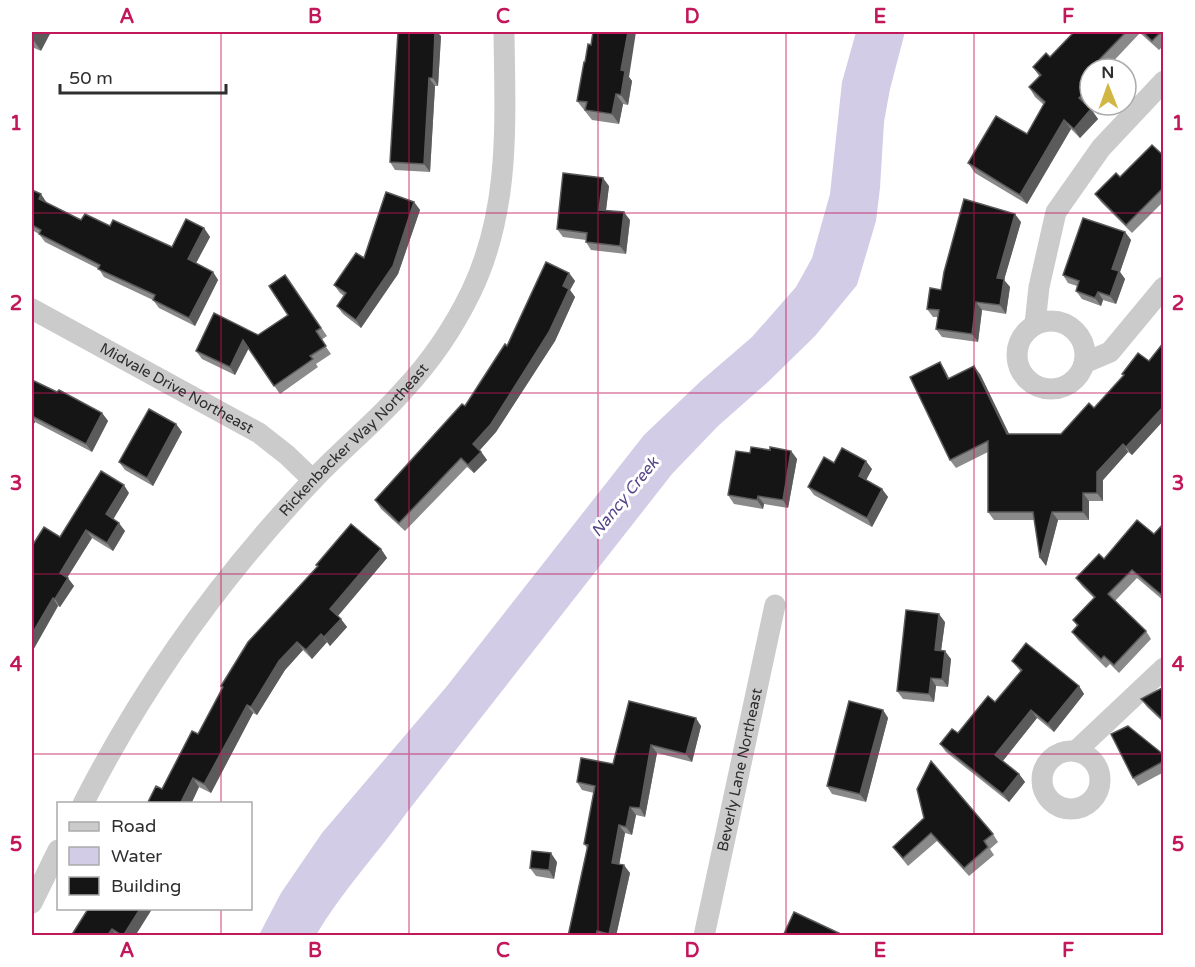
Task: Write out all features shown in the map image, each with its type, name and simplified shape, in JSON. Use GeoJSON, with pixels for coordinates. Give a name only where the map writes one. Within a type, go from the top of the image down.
{"type":"FeatureCollection","features":[{"type":"Feature","properties":{"kind":"street","name":"Rickenbacker Way Northeast"},"geometry":{"type":"LineString","coordinates":[[84,802],[156,677],[230,575],[313,480],[404,390],[436,351],[471,292],[493,232],[502,189],[505,145],[504,32]]}},
{"type":"Feature","properties":{"kind":"street"},"geometry":{"type":"LineString","coordinates":[[1035,324],[1039,287],[1056,212],[1101,148],[1164,81]]}},
{"type":"Feature","properties":{"kind":"street"},"geometry":{"type":"LineString","coordinates":[[1084,363],[1110,352],[1164,286]]}},
{"type":"Feature","properties":{"kind":"street","name":"Midvale Drive Northeast"},"geometry":{"type":"LineString","coordinates":[[32,309],[259,433],[313,480]]}},
{"type":"Feature","properties":{"kind":"street"},"geometry":{"type":"LineString","coordinates":[[1057,321],[1068,325],[1083,341],[1084,363],[1079,374],[1071,382],[1062,387],[1050,389],[1039,387],[1022,373],[1017,351],[1026,331],[1035,324],[1057,321]]}},
{"type":"Feature","properties":{"kind":"street","name":"Beverly Lane Northeast"},"geometry":{"type":"LineString","coordinates":[[704,936],[775,605]]}},
{"type":"Feature","properties":{"kind":"street"},"geometry":{"type":"LineString","coordinates":[[1076,751],[1164,668]]}},
{"type":"Feature","properties":{"kind":"street"},"geometry":{"type":"LineString","coordinates":[[32,903],[57,852]]}},
{"type":"Feature","properties":{"kind":"water","name":"Nancy Creek"},"geometry":{"type":"Polygon","coordinates":[[[856,32],[905,32],[884,122],[876,221],[857,285],[815,336],[718,426],[672,474],[349,888],[316,935],[259,935],[281,893],[322,833],[447,686],[644,435],[752,337],[796,287],[812,258],[830,194],[842,82],[856,32]]]}},
{"type":"Feature","properties":{"kind":"building"},"geometry":{"type":"Polygon","coordinates":[[[398,32],[435,32],[433,78],[429,78],[424,164],[390,162],[398,32]]]}},
{"type":"Feature","properties":{"kind":"building"},"geometry":{"type":"Polygon","coordinates":[[[593,32],[628,32],[621,70],[625,71],[621,95],[616,94],[612,114],[585,110],[587,102],[577,101],[588,44],[591,45],[593,32]]]}},
{"type":"Feature","properties":{"kind":"building"},"geometry":{"type":"Polygon","coordinates":[[[1074,32],[1126,32],[1102,57],[1078,57],[1078,117],[1084,117],[1074,129],[1064,120],[1020,195],[968,163],[996,116],[1027,134],[1045,102],[1029,87],[1041,75],[1033,67],[1046,53],[1050,57],[1074,32]]]}},
{"type":"Feature","properties":{"kind":"building"},"geometry":{"type":"Polygon","coordinates":[[[1143,32],[1161,32],[1152,41],[1143,32]]]}},
{"type":"Feature","properties":{"kind":"building"},"geometry":{"type":"Polygon","coordinates":[[[1152,145],[1164,156],[1164,187],[1126,225],[1095,194],[1116,173],[1120,177],[1152,145]]]}},
{"type":"Feature","properties":{"kind":"building"},"geometry":{"type":"Polygon","coordinates":[[[563,173],[603,178],[599,210],[624,212],[620,246],[586,242],[587,233],[557,229],[563,173]]]}},
{"type":"Feature","properties":{"kind":"building"},"geometry":{"type":"Polygon","coordinates":[[[32,190],[41,194],[39,199],[81,220],[85,214],[110,226],[113,220],[172,247],[186,219],[204,228],[188,259],[213,272],[189,318],[153,300],[155,295],[98,269],[100,265],[39,234],[41,230],[32,225],[32,190]]]}},
{"type":"Feature","properties":{"kind":"building"},"geometry":{"type":"Polygon","coordinates":[[[386,192],[414,202],[393,266],[356,320],[337,306],[346,293],[334,285],[356,253],[364,258],[386,192]]]}},
{"type":"Feature","properties":{"kind":"building"},"geometry":{"type":"Polygon","coordinates":[[[964,199],[1015,214],[997,278],[1004,279],[1000,305],[976,302],[972,334],[936,329],[939,310],[927,309],[930,288],[941,290],[964,199]]]}},
{"type":"Feature","properties":{"kind":"building"},"geometry":{"type":"Polygon","coordinates":[[[1083,218],[1125,232],[1112,269],[1119,271],[1110,296],[1098,292],[1095,298],[1076,291],[1079,281],[1063,275],[1083,218]]]}},
{"type":"Feature","properties":{"kind":"building"},"geometry":{"type":"Polygon","coordinates":[[[546,262],[569,273],[563,286],[569,289],[549,332],[491,424],[473,444],[481,452],[468,465],[461,458],[399,523],[375,500],[462,404],[465,406],[505,344],[507,346],[546,262]]]}},
{"type":"Feature","properties":{"kind":"building"},"geometry":{"type":"Polygon","coordinates":[[[285,275],[321,328],[316,331],[326,346],[310,356],[313,359],[274,386],[243,340],[230,367],[196,351],[214,313],[258,335],[288,315],[269,286],[285,275]]]}},
{"type":"Feature","properties":{"kind":"building"},"geometry":{"type":"Polygon","coordinates":[[[1164,342],[1164,406],[1126,447],[1123,444],[1097,472],[1097,493],[1083,493],[1083,512],[1052,512],[1040,558],[1033,512],[988,512],[988,441],[950,460],[910,377],[940,362],[948,379],[974,366],[1007,434],[1061,434],[1089,403],[1094,408],[1124,375],[1122,374],[1138,353],[1149,361],[1164,342]]]}},
{"type":"Feature","properties":{"kind":"building"},"geometry":{"type":"Polygon","coordinates":[[[32,380],[57,392],[59,390],[102,413],[86,444],[32,416],[32,380]]]}},
{"type":"Feature","properties":{"kind":"building"},"geometry":{"type":"Polygon","coordinates":[[[149,409],[176,424],[147,478],[119,462],[149,409]]]}},
{"type":"Feature","properties":{"kind":"building"},"geometry":{"type":"Polygon","coordinates":[[[751,447],[770,450],[770,447],[791,451],[783,500],[758,496],[757,500],[728,495],[736,451],[750,453],[751,447]]]}},
{"type":"Feature","properties":{"kind":"building"},"geometry":{"type":"Polygon","coordinates":[[[842,448],[866,461],[859,476],[882,489],[867,518],[808,487],[824,457],[834,463],[842,448]]]}},
{"type":"Feature","properties":{"kind":"building"},"geometry":{"type":"Polygon","coordinates":[[[101,471],[124,485],[106,514],[119,523],[107,543],[86,530],[60,573],[68,578],[55,599],[53,598],[32,634],[32,546],[44,527],[60,537],[101,471]]]}},
{"type":"Feature","properties":{"kind":"building"},"geometry":{"type":"Polygon","coordinates":[[[1137,520],[1154,534],[1164,523],[1164,597],[1132,570],[1108,594],[1146,631],[1114,665],[1104,656],[1101,659],[1072,632],[1078,625],[1073,620],[1095,597],[1076,578],[1099,554],[1104,559],[1137,520]]]}},
{"type":"Feature","properties":{"kind":"building"},"geometry":{"type":"Polygon","coordinates":[[[351,524],[381,549],[330,609],[341,619],[324,637],[321,634],[306,650],[297,642],[279,661],[251,707],[247,705],[204,784],[193,778],[181,802],[148,802],[156,786],[162,789],[192,731],[198,734],[223,687],[221,686],[248,642],[318,566],[316,565],[351,524]]]}},
{"type":"Feature","properties":{"kind":"building"},"geometry":{"type":"Polygon","coordinates":[[[906,610],[939,614],[935,650],[945,651],[942,679],[931,678],[929,694],[897,691],[906,610]]]}},
{"type":"Feature","properties":{"kind":"building"},"geometry":{"type":"Polygon","coordinates":[[[1026,643],[1079,686],[1048,724],[1031,710],[995,755],[1019,774],[1003,794],[940,744],[952,729],[958,733],[988,696],[995,702],[1022,670],[1012,661],[1026,643]]]}},
{"type":"Feature","properties":{"kind":"building"},"geometry":{"type":"Polygon","coordinates":[[[1164,687],[1164,721],[1141,699],[1164,687]]]}},
{"type":"Feature","properties":{"kind":"building"},"geometry":{"type":"Polygon","coordinates":[[[629,701],[696,718],[686,754],[651,745],[640,808],[630,807],[626,827],[619,825],[612,863],[624,865],[609,934],[597,931],[596,936],[568,936],[588,845],[584,844],[595,786],[577,782],[581,758],[613,764],[629,701]]]}},
{"type":"Feature","properties":{"kind":"building"},"geometry":{"type":"Polygon","coordinates":[[[849,701],[883,710],[860,794],[827,786],[849,701]]]}},
{"type":"Feature","properties":{"kind":"building"},"geometry":{"type":"Polygon","coordinates":[[[1128,726],[1164,755],[1164,761],[1133,778],[1111,734],[1128,726]]]}},
{"type":"Feature","properties":{"kind":"building"},"geometry":{"type":"Polygon","coordinates":[[[931,761],[993,834],[984,841],[988,847],[964,868],[931,833],[903,858],[893,847],[924,818],[917,789],[931,761]]]}},
{"type":"Feature","properties":{"kind":"building"},"geometry":{"type":"Polygon","coordinates":[[[532,851],[551,853],[549,870],[530,868],[532,851]]]}},
{"type":"Feature","properties":{"kind":"building"},"geometry":{"type":"Polygon","coordinates":[[[87,910],[139,910],[123,936],[112,929],[107,936],[71,936],[87,910]]]}},
{"type":"Feature","properties":{"kind":"building"},"geometry":{"type":"Polygon","coordinates":[[[794,912],[845,936],[783,936],[794,912]]]}}]}
